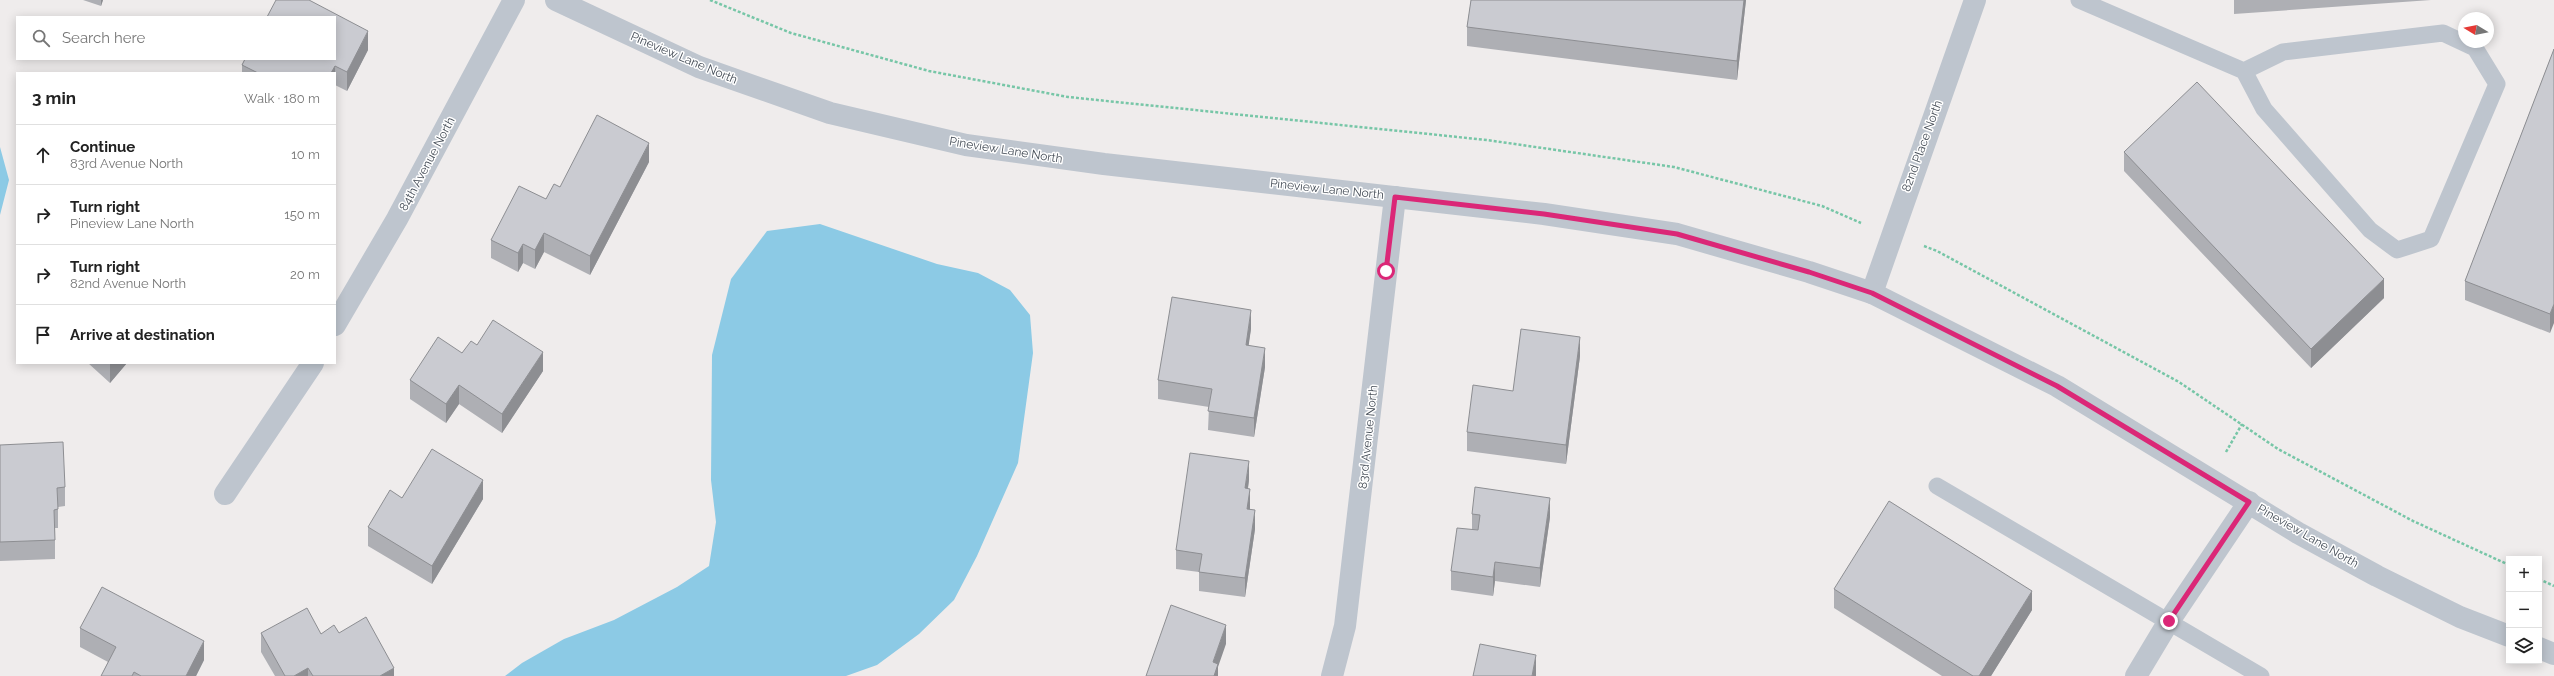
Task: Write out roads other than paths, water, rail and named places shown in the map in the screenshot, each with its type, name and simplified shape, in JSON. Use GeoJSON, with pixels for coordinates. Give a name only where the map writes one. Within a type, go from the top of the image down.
{"type":"FeatureCollection","features":[{"type":"Feature","properties":{"kind":"street","name":"84th Avenue North"},"geometry":{"type":"LineString","coordinates":[[336,323],[397,219],[514,0]]}},
{"type":"Feature","properties":{"kind":"street","name":"Pineview Lane North"},"geometry":{"type":"LineString","coordinates":[[556,0],[699,67],[830,113],[951,142],[1104,164],[1544,214],[1677,234],[1809,272],[1872,293],[2057,386],[2298,533],[2377,576],[2460,617],[2506,635]]}},
{"type":"Feature","properties":{"kind":"street","name":"82nd Place North"},"geometry":{"type":"LineString","coordinates":[[1872,293],[1975,0]]}},
{"type":"Feature","properties":{"kind":"street","name":"83rd Avenue North"},"geometry":{"type":"LineString","coordinates":[[1332,676],[1345,626],[1395,197]]}},
{"type":"Feature","properties":{"kind":"street"},"geometry":{"type":"LineString","coordinates":[[225,494],[312,364]]}},
{"type":"Feature","properties":{"kind":"street"},"geometry":{"type":"LineString","coordinates":[[2136,676],[2169,621],[2249,502]]}},
{"type":"Feature","properties":{"kind":"street"},"geometry":{"type":"LineString","coordinates":[[2542,649],[2554,654]]}},
{"type":"Feature","properties":{"kind":"lane"},"geometry":{"type":"LineString","coordinates":[[2079,0],[2244,71],[2264,109],[2370,230],[2397,250],[2431,239],[2497,84],[2475,48],[2443,33],[2283,52],[2244,71]]}},
{"type":"Feature","properties":{"kind":"lane"},"geometry":{"type":"LineString","coordinates":[[1937,486],[2261,676]]}},
{"type":"Feature","properties":{"kind":"water"},"geometry":{"type":"Polygon","coordinates":[[[0,147],[9,180],[0,215],[0,147]]]}},
{"type":"Feature","properties":{"kind":"water"},"geometry":{"type":"Polygon","coordinates":[[[820,224],[937,264],[978,273],[1010,290],[1030,315],[1033,353],[1018,463],[977,556],[954,600],[919,634],[877,665],[846,676],[505,676],[522,663],[564,639],[614,620],[677,587],[709,566],[716,522],[711,480],[712,355],[731,279],[767,231],[820,224]]]}}]}
